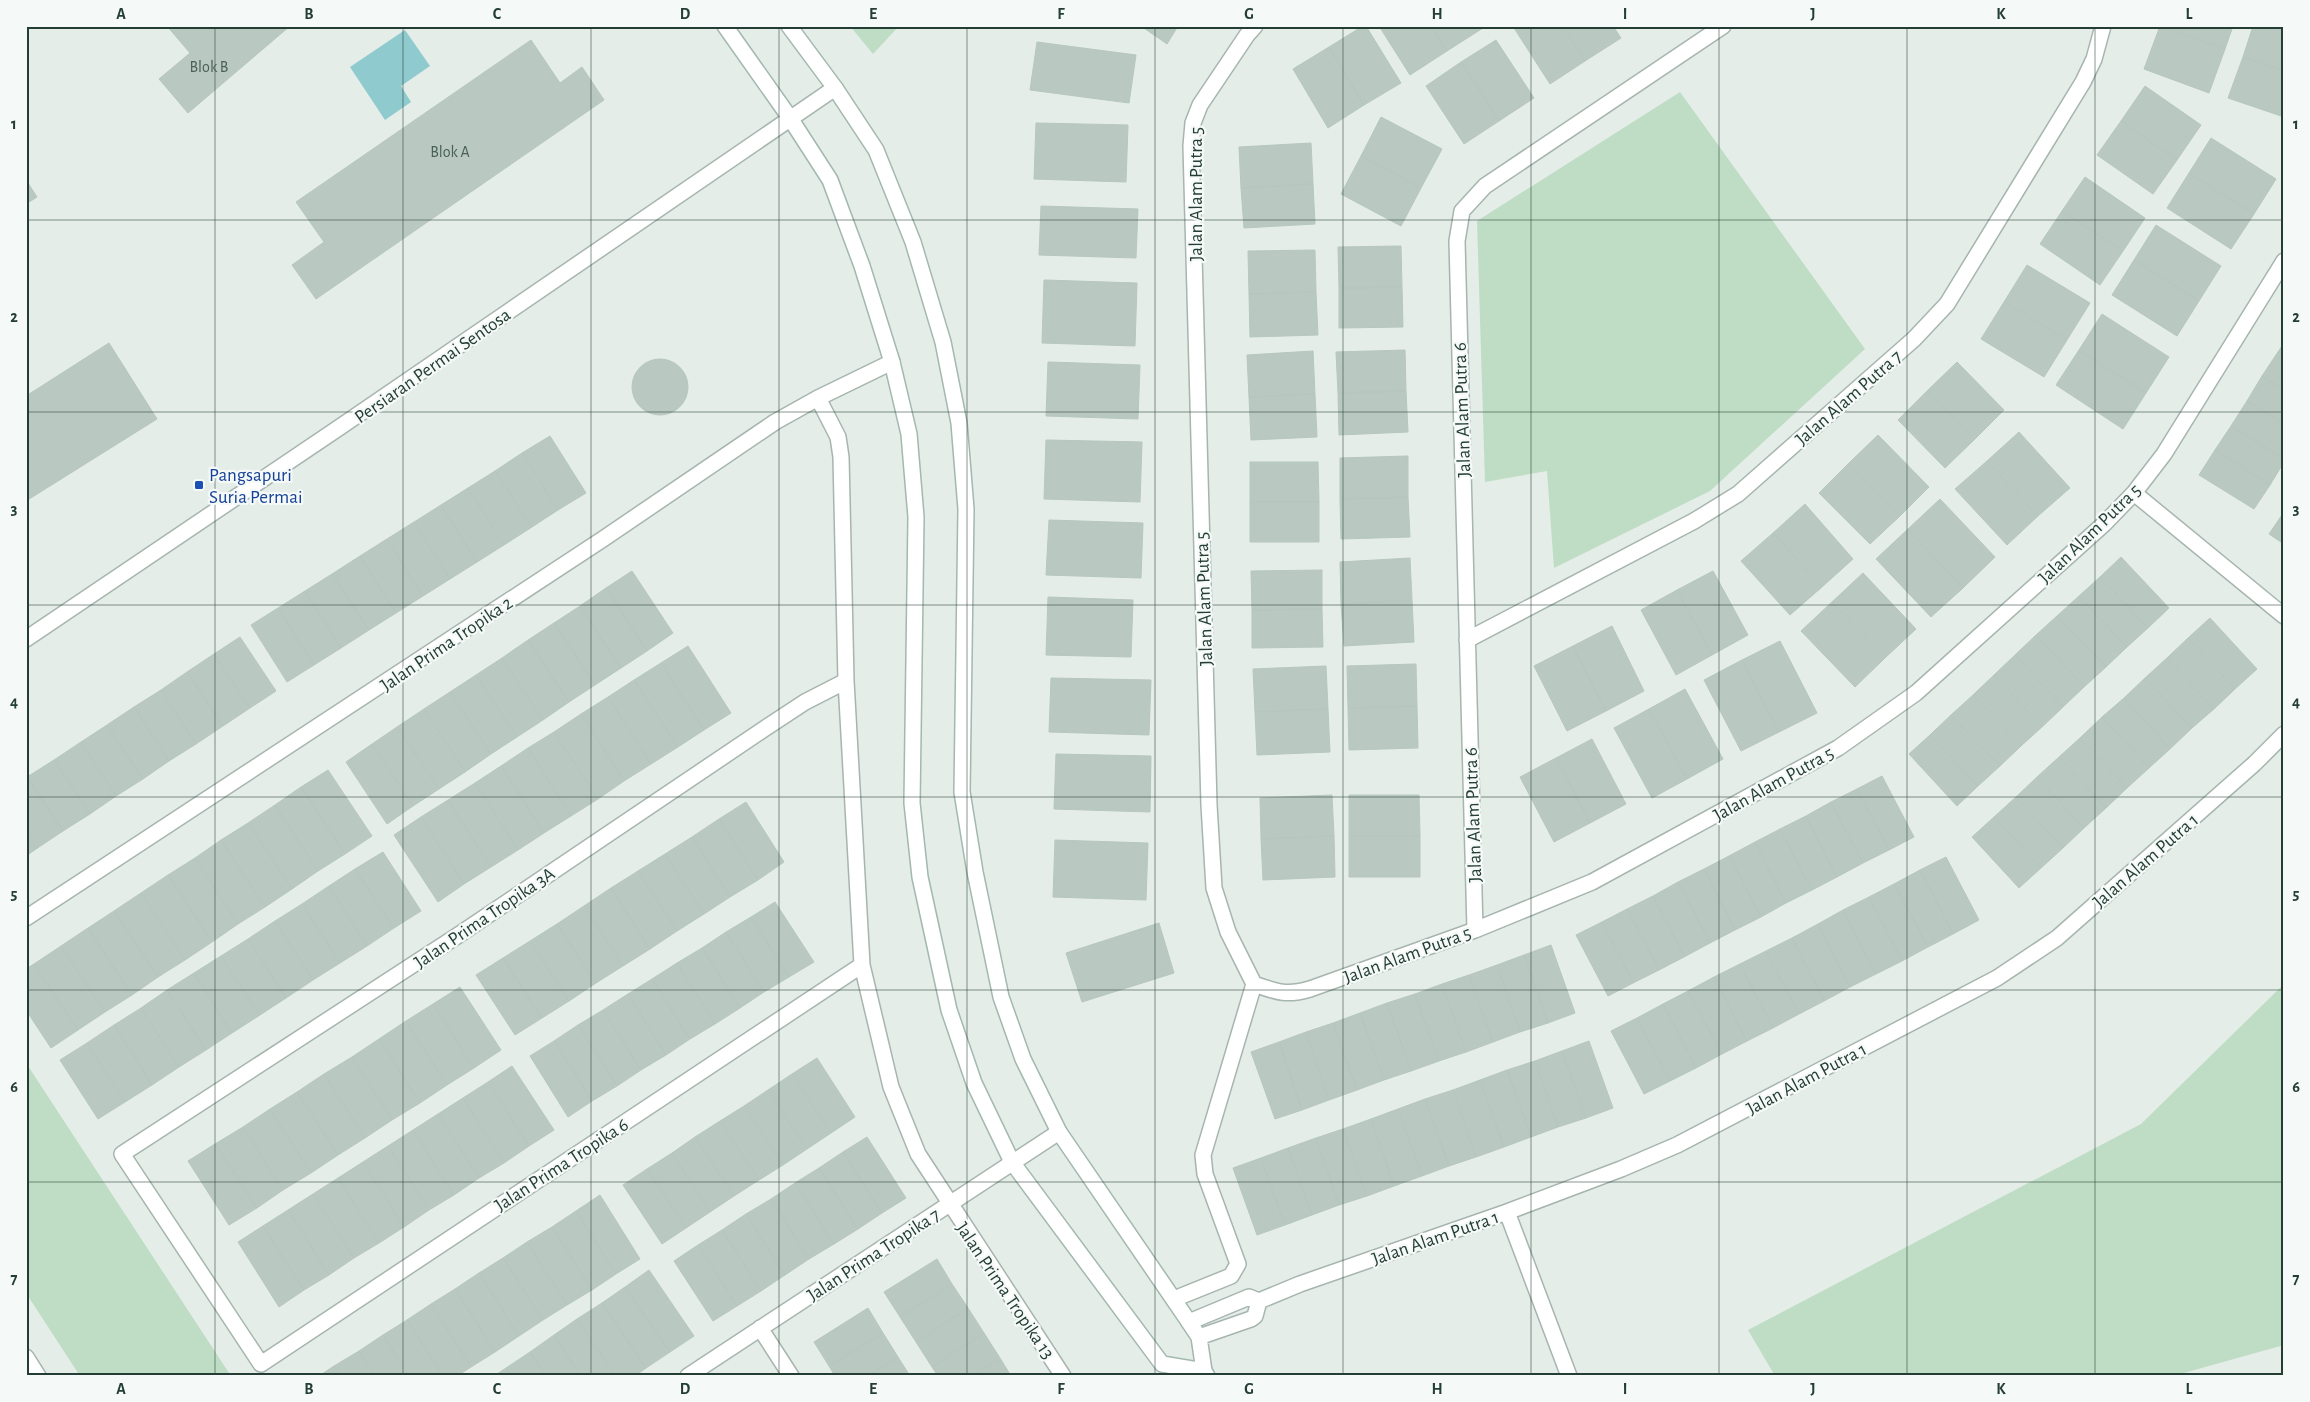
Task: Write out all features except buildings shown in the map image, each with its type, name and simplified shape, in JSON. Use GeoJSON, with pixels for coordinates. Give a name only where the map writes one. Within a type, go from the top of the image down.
{"type":"FeatureCollection","features":[{"type":"Feature","properties":{"kind":"street"},"geometry":{"type":"LineString","coordinates":[[725,26],[790,118],[830,180],[862,266],[892,362],[909,434],[916,516],[912,803],[920,877],[949,1010],[974,1083],[1012,1162],[1162,1364],[1206,1373],[1199,1337],[1059,1132],[1023,1059],[1001,997],[975,872],[962,792],[966,509],[959,423],[943,342],[913,242],[876,150],[835,88],[789,26]]}},
{"type":"Feature","properties":{"kind":"street","name":"Jalan Alam Putra 5"},"geometry":{"type":"LineString","coordinates":[[1255,26],[1200,105],[1193,124],[1192,146],[1211,857],[1214,888],[1228,932],[1254,984],[1278,993],[1293,994],[1475,930],[1592,882],[1838,748],[1916,693],[2104,524],[2134,493],[2164,454],[2284,261]]}},
{"type":"Feature","properties":{"kind":"street","name":"Jalan Alam Putra 6"},"geometry":{"type":"LineString","coordinates":[[1475,930],[1457,242],[1462,211],[1485,186],[1723,26]]}},
{"type":"Feature","properties":{"kind":"street","name":"Jalan Alam Putra 7"},"geometry":{"type":"LineString","coordinates":[[1467,640],[1694,521],[1738,494],[1914,339],[1947,304],[2083,82],[2094,59],[2103,26]]}},
{"type":"Feature","properties":{"kind":"street","name":"Persiaran Permai Sentosa"},"geometry":{"type":"LineString","coordinates":[[26,639],[340,427],[835,88]]}},
{"type":"Feature","properties":{"kind":"street","name":"Jalan Prima Tropika 2"},"geometry":{"type":"LineString","coordinates":[[26,918],[603,539],[775,422],[818,398],[892,362]]}},
{"type":"Feature","properties":{"kind":"street","name":"Jalan Prima Tropika 13"},"geometry":{"type":"LineString","coordinates":[[818,398],[838,437],[841,457],[846,682],[862,965],[891,1087],[918,1154],[1063,1376]]}},
{"type":"Feature","properties":{"kind":"street"},"geometry":{"type":"LineString","coordinates":[[2134,493],[2284,616]]}},
{"type":"Feature","properties":{"kind":"street","name":"Jalan Prima Tropika 3A"},"geometry":{"type":"LineString","coordinates":[[261,1364],[122,1154],[457,936],[805,702],[846,682]]}},
{"type":"Feature","properties":{"kind":"street","name":"Jalan Alam Putra 1"},"geometry":{"type":"LineString","coordinates":[[1189,1322],[1249,1297],[1258,1301],[1621,1170],[1677,1145],[1998,978],[2057,938],[2254,764],[2284,734]]}},
{"type":"Feature","properties":{"kind":"street","name":"Jalan Prima Tropika 6"},"geometry":{"type":"LineString","coordinates":[[261,1364],[862,965]]}},
{"type":"Feature","properties":{"kind":"street"},"geometry":{"type":"LineString","coordinates":[[1174,1299],[1231,1276],[1238,1264],[1205,1174],[1203,1155],[1254,984]]}},
{"type":"Feature","properties":{"kind":"street","name":"Jalan Prima Tropika 7"},"geometry":{"type":"LineString","coordinates":[[688,1376],[1059,1132]]}},
{"type":"Feature","properties":{"kind":"street"},"geometry":{"type":"LineString","coordinates":[[1507,1212],[1569,1376]]}},
{"type":"Feature","properties":{"kind":"street"},"geometry":{"type":"LineString","coordinates":[[1199,1337],[1251,1319],[1255,1316],[1258,1301]]}},
{"type":"Feature","properties":{"kind":"street"},"geometry":{"type":"LineString","coordinates":[[760,1328],[791,1376]]}},
{"type":"Feature","properties":{"kind":"street"},"geometry":{"type":"LineString","coordinates":[[26,1357],[38,1376]]}},
{"type":"Feature","properties":{"kind":"green space"},"geometry":{"type":"Polygon","coordinates":[[[850,26],[899,26],[873,54],[850,26]]]}},
{"type":"Feature","properties":{"kind":"green space"},"geometry":{"type":"Polygon","coordinates":[[[1680,92],[1865,349],[1710,491],[1554,568],[1547,471],[1485,482],[1477,221],[1680,92]]]}},
{"type":"Feature","properties":{"kind":"green space"},"geometry":{"type":"Polygon","coordinates":[[[2284,984],[2284,1345],[2173,1376],[1775,1376],[1748,1330],[2141,1124],[2284,984]]]}},
{"type":"Feature","properties":{"kind":"green space"},"geometry":{"type":"Polygon","coordinates":[[[26,1063],[231,1376],[80,1376],[26,1293],[26,1063]]]}},
{"type":"Feature","properties":{"kind":"water"},"geometry":{"type":"Polygon","coordinates":[[[405,30],[430,66],[401,86],[411,102],[385,120],[350,67],[405,30]]]}},
{"type":"Feature","properties":{"kind":"place","name":"Pangsapuri Suria Permai"},"geometry":{"type":"Point","coordinates":[199,485]}}]}
